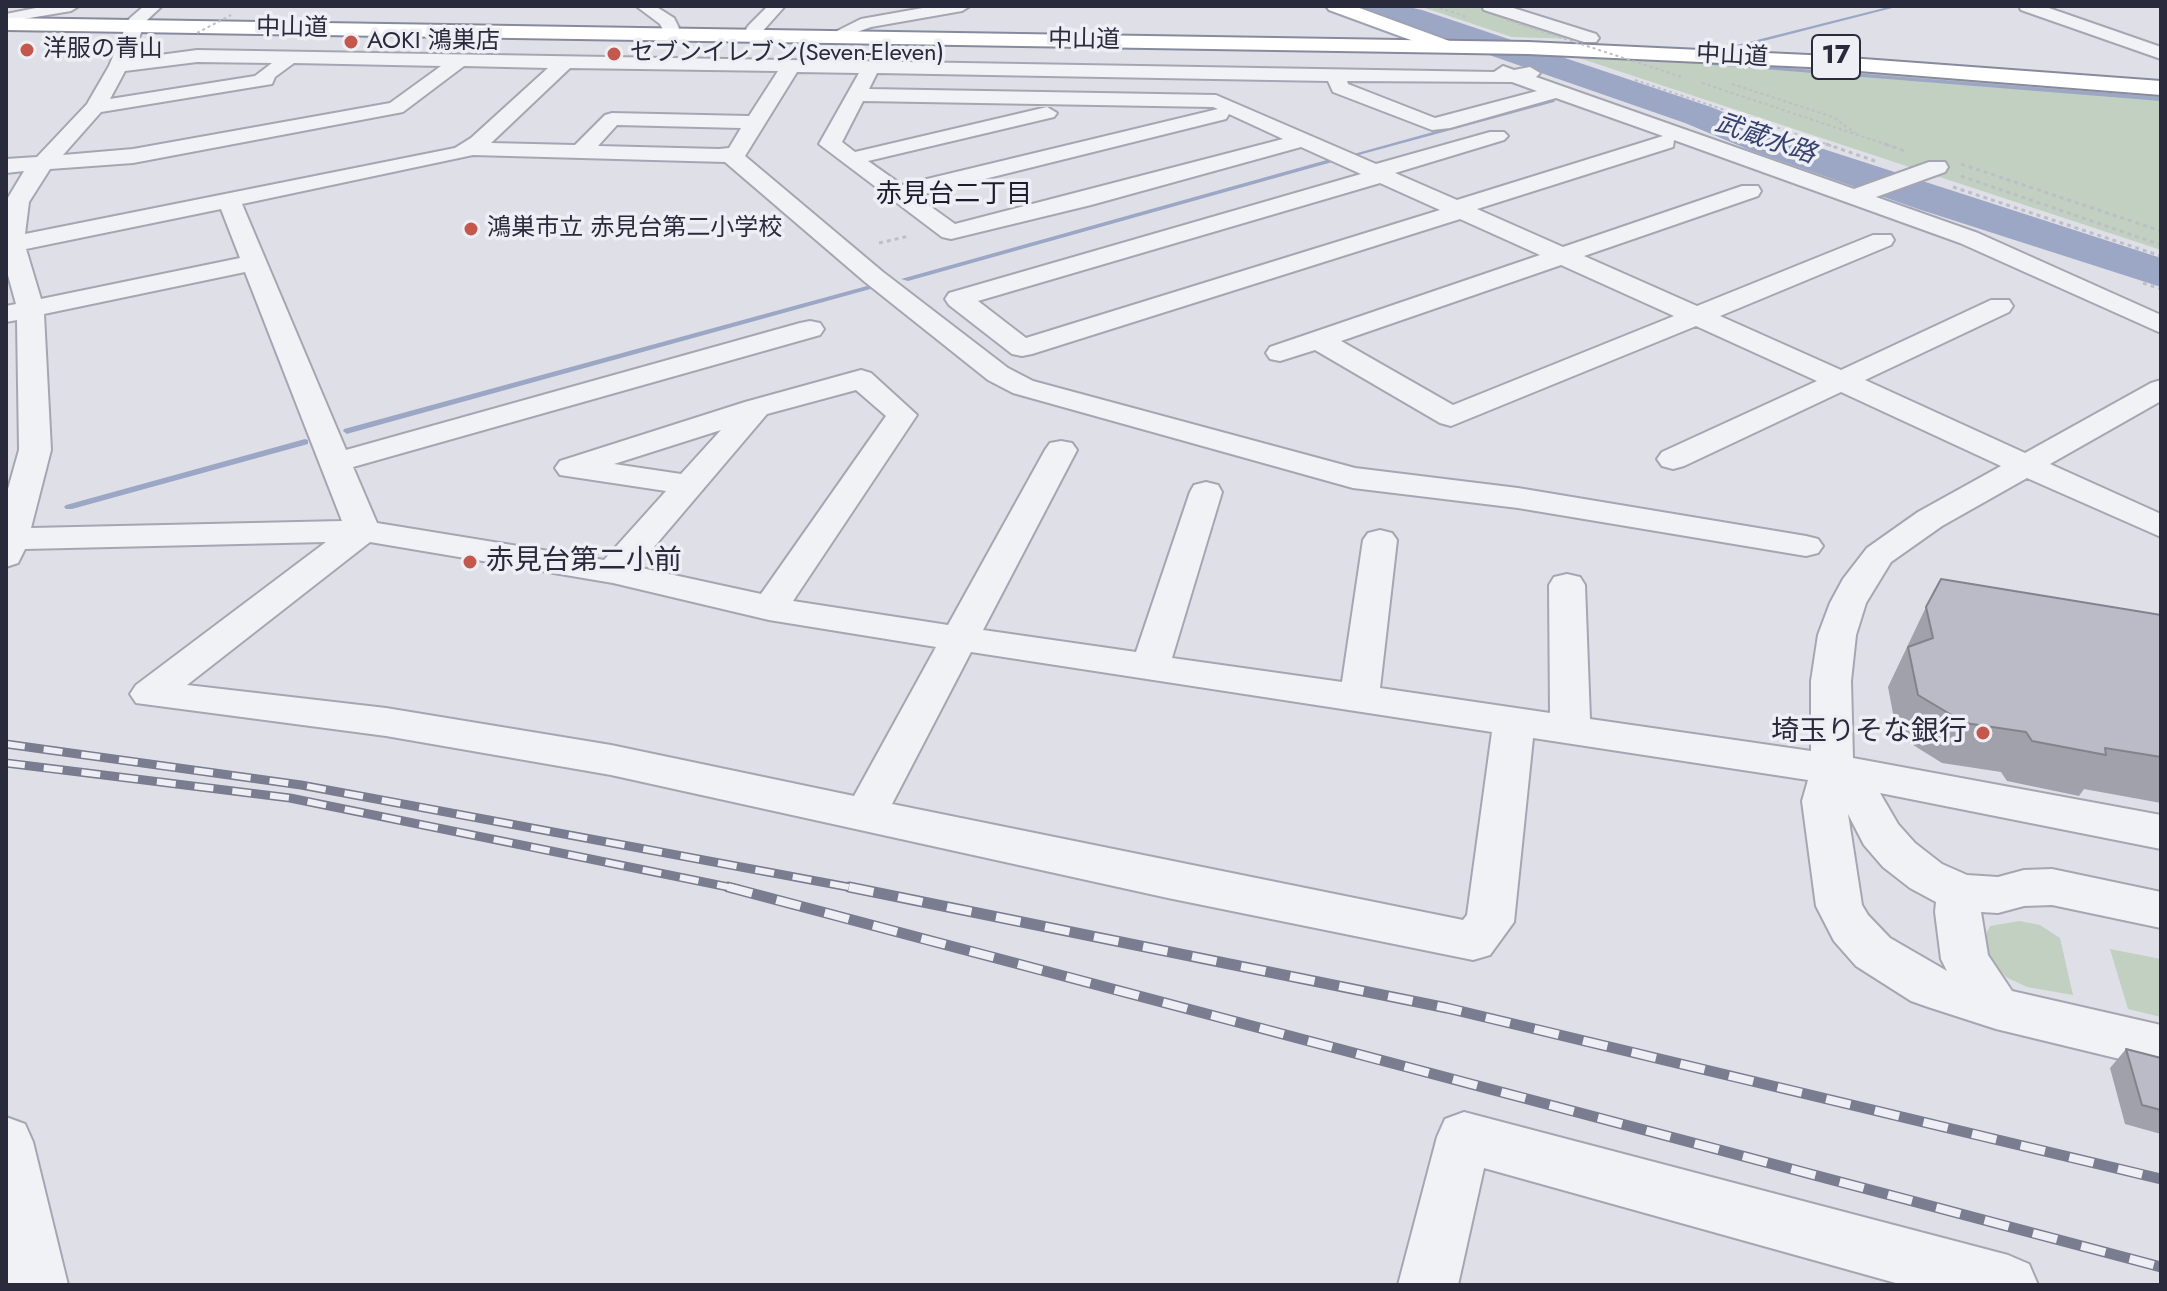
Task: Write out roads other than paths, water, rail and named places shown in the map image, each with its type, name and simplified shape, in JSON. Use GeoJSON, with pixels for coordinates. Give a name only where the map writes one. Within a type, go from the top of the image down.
{"type":"FeatureCollection","features":[{"type":"Feature","properties":{"kind":"main road"},"geometry":{"type":"LineString","coordinates":[[1336,6],[1449,43]]}},
{"type":"Feature","properties":{"kind":"main road","name":"中山道"},"geometry":{"type":"LineString","coordinates":[[143,17],[790,37],[1449,43]]}},
{"type":"Feature","properties":{"kind":"main road","name":"中山道"},"geometry":{"type":"LineString","coordinates":[[8,20],[143,17],[1449,43],[1801,55],[2161,79]]}},
{"type":"Feature","properties":{"kind":"main road","name":"中山道"},"geometry":{"type":"LineString","coordinates":[[1519,45],[1809,61],[2161,88]]}},
{"type":"Feature","properties":{"kind":"street"},"geometry":{"type":"LineString","coordinates":[[8,20],[71,6]]}},
{"type":"Feature","properties":{"kind":"street"},"geometry":{"type":"LineString","coordinates":[[644,6],[668,22],[670,28]]}},
{"type":"Feature","properties":{"kind":"street"},"geometry":{"type":"LineString","coordinates":[[755,29],[777,6]]}},
{"type":"Feature","properties":{"kind":"street"},"geometry":{"type":"LineString","coordinates":[[846,31],[867,23],[962,6]]}},
{"type":"Feature","properties":{"kind":"street"},"geometry":{"type":"LineString","coordinates":[[1490,6],[1590,38]]}},
{"type":"Feature","properties":{"kind":"street"},"geometry":{"type":"LineString","coordinates":[[2027,6],[2161,53]]}},
{"type":"Feature","properties":{"kind":"street"},"geometry":{"type":"LineString","coordinates":[[143,17],[95,107],[30,178],[17,202],[12,244],[35,450],[8,545],[363,531],[613,572],[769,609],[1832,769],[2161,832]]}},
{"type":"Feature","properties":{"kind":"street"},"geometry":{"type":"LineString","coordinates":[[472,149],[736,153],[757,122],[790,37]]}},
{"type":"Feature","properties":{"kind":"street"},"geometry":{"type":"LineString","coordinates":[[1449,43],[1558,91],[1868,192],[1929,170]]}},
{"type":"Feature","properties":{"kind":"street"},"geometry":{"type":"LineString","coordinates":[[118,66],[190,56],[1214,74],[1523,74],[1868,192],[2161,325]]}},
{"type":"Feature","properties":{"kind":"street"},"geometry":{"type":"LineString","coordinates":[[294,58],[265,75],[335,179]]}},
{"type":"Feature","properties":{"kind":"street"},"geometry":{"type":"LineString","coordinates":[[6,166],[133,156],[402,106],[459,61]]}},
{"type":"Feature","properties":{"kind":"street"},"geometry":{"type":"LineString","coordinates":[[12,244],[462,153],[472,149],[565,62]]}},
{"type":"Feature","properties":{"kind":"street"},"geometry":{"type":"LineString","coordinates":[[871,67],[830,144],[951,232],[1083,200],[1303,140]]}},
{"type":"Feature","properties":{"kind":"street"},"geometry":{"type":"LineString","coordinates":[[1214,74],[1216,101]]}},
{"type":"Feature","properties":{"kind":"street"},"geometry":{"type":"LineString","coordinates":[[1335,75],[1340,88],[1432,124],[1443,124],[1558,91]]}},
{"type":"Feature","properties":{"kind":"street"},"geometry":{"type":"LineString","coordinates":[[95,107],[273,91]]}},
{"type":"Feature","properties":{"kind":"street"},"geometry":{"type":"LineString","coordinates":[[858,95],[1216,101],[2161,527]]}},
{"type":"Feature","properties":{"kind":"street"},"geometry":{"type":"LineString","coordinates":[[851,159],[1074,107],[1076,99]]}},
{"type":"Feature","properties":{"kind":"street"},"geometry":{"type":"LineString","coordinates":[[899,193],[1237,111]]}},
{"type":"Feature","properties":{"kind":"street"},"geometry":{"type":"LineString","coordinates":[[581,152],[612,119],[757,122]]}},
{"type":"Feature","properties":{"kind":"street"},"geometry":{"type":"LineString","coordinates":[[1519,130],[958,299],[1022,348],[1665,142]]}},
{"type":"Feature","properties":{"kind":"street"},"geometry":{"type":"LineString","coordinates":[[729,154],[998,374],[1023,387],[1353,478],[1518,498],[1806,546]]}},
{"type":"Feature","properties":{"kind":"street"},"geometry":{"type":"LineString","coordinates":[[1280,353],[1750,191]]}},
{"type":"Feature","properties":{"kind":"street"},"geometry":{"type":"LineString","coordinates":[[229,200],[363,531]]}},
{"type":"Feature","properties":{"kind":"street"},"geometry":{"type":"LineString","coordinates":[[1318,340],[1451,417],[1882,240]]}},
{"type":"Feature","properties":{"kind":"street"},"geometry":{"type":"LineString","coordinates":[[18,311],[255,262]]}},
{"type":"Feature","properties":{"kind":"street"},"geometry":{"type":"LineString","coordinates":[[1673,459],[2000,306]]}},
{"type":"Feature","properties":{"kind":"street"},"geometry":{"type":"LineString","coordinates":[[613,572],[756,408],[810,329]]}},
{"type":"Feature","properties":{"kind":"street"},"geometry":{"type":"LineString","coordinates":[[334,463],[781,370],[861,379],[902,415],[769,609]]}},
{"type":"Feature","properties":{"kind":"street"},"geometry":{"type":"LineString","coordinates":[[2161,389],[1906,534],[1879,555],[1848,603],[1837,635],[1831,681],[1832,769],[1824,801],[1839,906],[1851,928],[1873,952],[1928,986],[1996,1008],[2161,1047]]}},
{"type":"Feature","properties":{"kind":"street"},"geometry":{"type":"LineString","coordinates":[[692,485],[571,468],[756,408]]}},
{"type":"Feature","properties":{"kind":"street"},"geometry":{"type":"LineString","coordinates":[[865,815],[1061,450]]}},
{"type":"Feature","properties":{"kind":"street"},"geometry":{"type":"LineString","coordinates":[[1150,667],[1206,492]]}},
{"type":"Feature","properties":{"kind":"street"},"geometry":{"type":"LineString","coordinates":[[363,531],[150,694],[386,722],[551,750],[1183,884],[1473,941],[1490,922],[1514,722]]}},
{"type":"Feature","properties":{"kind":"street"},"geometry":{"type":"LineString","coordinates":[[1359,699],[1380,540]]}},
{"type":"Feature","properties":{"kind":"street"},"geometry":{"type":"LineString","coordinates":[[1567,585],[1570,730]]}},
{"type":"Feature","properties":{"kind":"street"},"geometry":{"type":"LineString","coordinates":[[1832,769],[1869,809],[1880,833],[1899,855],[1926,876],[1961,893],[1998,895],[2024,888],[2052,887],[2161,910]]}},
{"type":"Feature","properties":{"kind":"street"},"geometry":{"type":"LineString","coordinates":[[1961,893],[1958,912],[1965,959],[1996,1008]]}},
{"type":"Feature","properties":{"kind":"street"},"geometry":{"type":"LineString","coordinates":[[1428,1285],[1464,1137],[2008,1285]]}},
{"type":"Feature","properties":{"kind":"street"},"geometry":{"type":"LineString","coordinates":[[6,1142],[13,1210],[38,1285]]}},
{"type":"Feature","properties":{"kind":"waterway"},"geometry":{"type":"LineString","coordinates":[[65,9],[85,6]]}},
{"type":"Feature","properties":{"kind":"waterway","name":"武蔵水路"},"geometry":{"type":"LineString","coordinates":[[1369,6],[1411,17],[1698,115],[1766,143],[1933,200],[2161,273]]}},
{"type":"Feature","properties":{"kind":"waterway"},"geometry":{"type":"LineString","coordinates":[[1740,45],[1898,6]]}},
{"type":"Feature","properties":{"kind":"waterway"},"geometry":{"type":"LineString","coordinates":[[1701,62],[2161,99]]}},
{"type":"Feature","properties":{"kind":"waterway"},"geometry":{"type":"LineString","coordinates":[[1353,155],[1552,101]]}},
{"type":"Feature","properties":{"kind":"waterway"},"geometry":{"type":"LineString","coordinates":[[905,279],[1334,160]]}},
{"type":"Feature","properties":{"kind":"waterway"},"geometry":{"type":"LineString","coordinates":[[347,431],[870,288]]}},
{"type":"Feature","properties":{"kind":"waterway"},"geometry":{"type":"LineString","coordinates":[[69,507],[305,442]]}},
{"type":"Feature","properties":{"kind":"railway"},"geometry":{"type":"LineString","coordinates":[[6,744],[301,785],[858,889]]}},
{"type":"Feature","properties":{"kind":"railway"},"geometry":{"type":"LineString","coordinates":[[6,763],[290,798],[738,889]]}},
{"type":"Feature","properties":{"kind":"railway"},"geometry":{"type":"LineString","coordinates":[[728,887],[2161,1267]]}},
{"type":"Feature","properties":{"kind":"railway"},"geometry":{"type":"LineString","coordinates":[[849,887],[858,889]]}},
{"type":"Feature","properties":{"kind":"railway"},"geometry":{"type":"LineString","coordinates":[[858,889],[1447,1008],[2161,1179]]}},
{"type":"Feature","properties":{"kind":"place","name":"AOKI 鴻巣店"},"geometry":{"type":"Point","coordinates":[351,42]}},
{"type":"Feature","properties":{"kind":"place","name":"洋服の青山"},"geometry":{"type":"Point","coordinates":[27,50]}},
{"type":"Feature","properties":{"kind":"place","name":"セブンイレブン(Seven-Eleven)"},"geometry":{"type":"Point","coordinates":[614,54]}},
{"type":"Feature","properties":{"kind":"place","name":"鴻巣市立 赤見台第二小学校"},"geometry":{"type":"Point","coordinates":[471,229]}},
{"type":"Feature","properties":{"kind":"place","name":"赤見台第二小前"},"geometry":{"type":"Point","coordinates":[470,562]}},
{"type":"Feature","properties":{"kind":"place","name":"埼玉りそな銀行"},"geometry":{"type":"Point","coordinates":[1983,733]}},
{"type":"Feature","properties":{"kind":"district","name":"赤見台二丁目"},"geometry":{"type":"Point","coordinates":[954,196]}}]}
